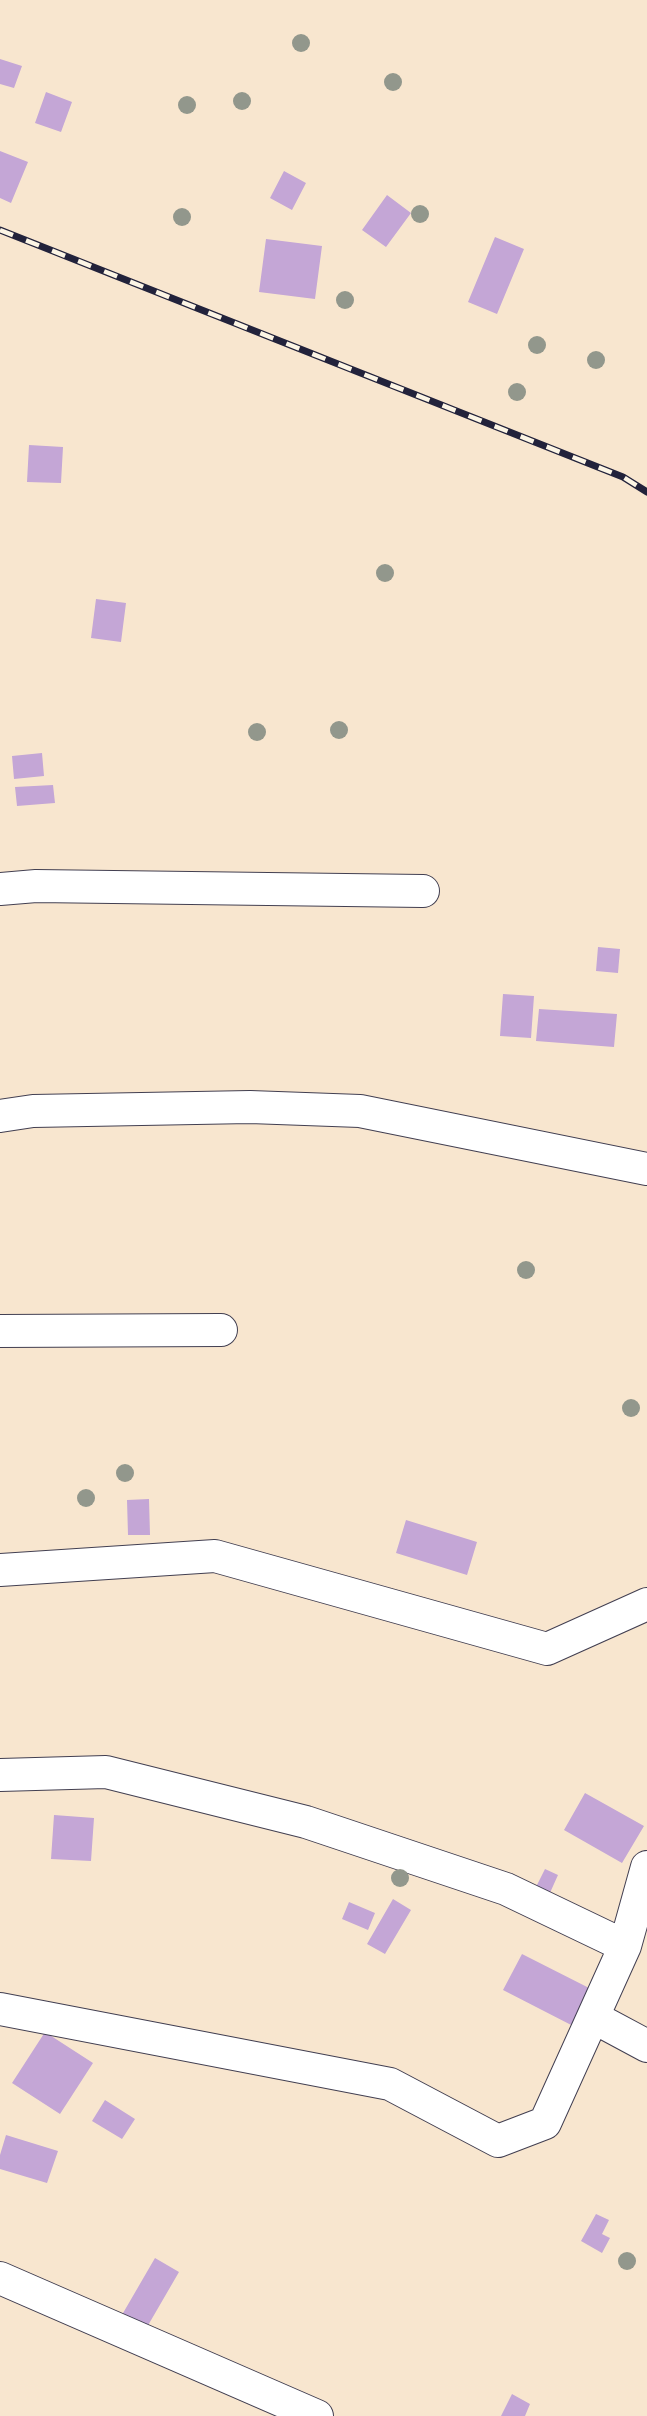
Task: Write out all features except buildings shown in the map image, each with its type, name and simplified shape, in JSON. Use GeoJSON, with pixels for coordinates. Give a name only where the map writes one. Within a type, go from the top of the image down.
{"type":"FeatureCollection","features":[{"type":"Feature","properties":{"kind":"street"},"geometry":{"type":"LineString","coordinates":[[0,889],[36,886],[423,891]]}},
{"type":"Feature","properties":{"kind":"street"},"geometry":{"type":"LineString","coordinates":[[0,1116],[33,1111],[250,1107],[360,1111],[647,1169]]}},
{"type":"Feature","properties":{"kind":"street"},"geometry":{"type":"LineString","coordinates":[[0,1332],[222,1330]]}},
{"type":"Feature","properties":{"kind":"street"},"geometry":{"type":"LineString","coordinates":[[0,1570],[216,1556],[547,1649],[647,1605]]}},
{"type":"Feature","properties":{"kind":"street"},"geometry":{"type":"LineString","coordinates":[[0,1775],[106,1772],[306,1822],[506,1889],[625,1946]]}},
{"type":"Feature","properties":{"kind":"street"},"geometry":{"type":"LineString","coordinates":[[0,2009],[390,2084],[498,2141],[545,2123],[625,1946],[647,1867]]}},
{"type":"Feature","properties":{"kind":"street"},"geometry":{"type":"LineString","coordinates":[[593,2017],[647,2046]]}},
{"type":"Feature","properties":{"kind":"street"},"geometry":{"type":"LineString","coordinates":[[0,2278],[317,2416]]}},
{"type":"Feature","properties":{"kind":"railway"},"geometry":{"type":"LineString","coordinates":[[0,230],[623,477],[647,492]]}}]}
